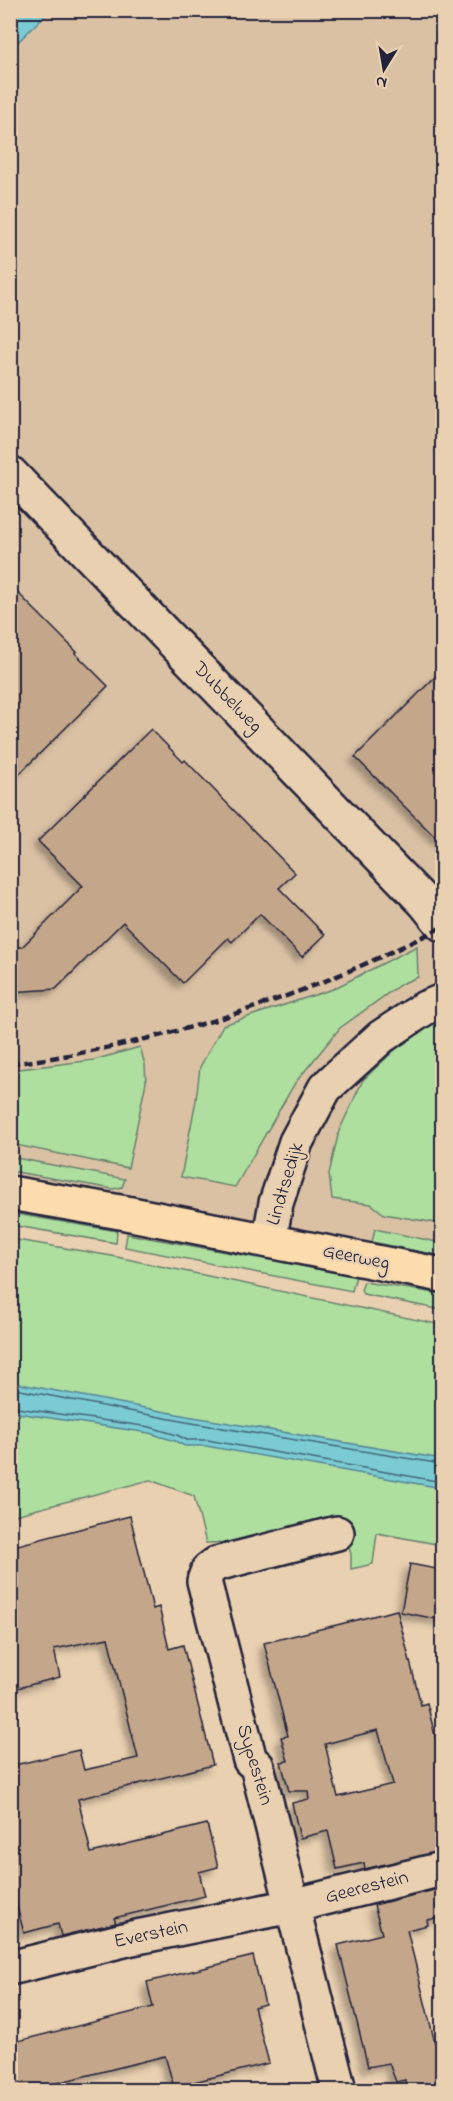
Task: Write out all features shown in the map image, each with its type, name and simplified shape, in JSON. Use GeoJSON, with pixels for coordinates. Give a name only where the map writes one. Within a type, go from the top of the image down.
{"type":"FeatureCollection","features":[{"type":"Feature","properties":{"kind":"main road","name":"Lindtsedijk"},"geometry":{"type":"LineString","coordinates":[[10,1193],[270,1241]]}},
{"type":"Feature","properties":{"kind":"main road","name":"Geerweg"},"geometry":{"type":"LineString","coordinates":[[270,1241],[442,1275]]}},
{"type":"Feature","properties":{"kind":"street","name":"Dubbelweg"},"geometry":{"type":"LineString","coordinates":[[10,472],[425,903],[442,924]]}},
{"type":"Feature","properties":{"kind":"street","name":"Lindtsedijk"},"geometry":{"type":"LineString","coordinates":[[270,1241],[276,1203],[296,1142],[325,1088],[381,1037],[425,1008],[442,1001]]}},
{"type":"Feature","properties":{"kind":"street","name":"Sypestein"},"geometry":{"type":"LineString","coordinates":[[337,1533],[216,1564],[208,1570],[204,1581],[250,1760],[257,1766],[339,2091]]}},
{"type":"Feature","properties":{"kind":"street","name":"Geerestein"},"geometry":{"type":"LineString","coordinates":[[292,1906],[442,1869]]}},
{"type":"Feature","properties":{"kind":"street","name":"Everstein"},"geometry":{"type":"LineString","coordinates":[[10,1968],[132,1938],[292,1906]]}},
{"type":"Feature","properties":{"kind":"shaded area"},"geometry":{"type":"Polygon","coordinates":[[[10,11],[442,11],[442,1289],[11,1207],[10,11]]]}},
{"type":"Feature","properties":{"kind":"green space"},"geometry":{"type":"Polygon","coordinates":[[[417,946],[418,977],[401,984],[340,1028],[295,1083],[235,1187],[181,1177],[200,1067],[223,1025],[333,989],[417,946]]]}},
{"type":"Feature","properties":{"kind":"green space"},"geometry":{"type":"Polygon","coordinates":[[[442,1010],[442,1224],[384,1214],[371,1204],[332,1199],[329,1174],[339,1131],[363,1080],[433,1014],[442,1010]]]}},
{"type":"Feature","properties":{"kind":"green space"},"geometry":{"type":"Polygon","coordinates":[[[140,1047],[145,1065],[146,1082],[128,1168],[11,1144],[11,1070],[94,1060],[140,1047]]]}},
{"type":"Feature","properties":{"kind":"green space"},"geometry":{"type":"Polygon","coordinates":[[[10,1157],[125,1179],[122,1187],[113,1189],[11,1171],[10,1157]]]}},
{"type":"Feature","properties":{"kind":"green space"},"geometry":{"type":"Polygon","coordinates":[[[10,1213],[117,1231],[116,1243],[11,1225],[10,1213]]]}},
{"type":"Feature","properties":{"kind":"green space"},"geometry":{"type":"Polygon","coordinates":[[[375,1229],[442,1243],[442,1256],[372,1242],[375,1229]]]}},
{"type":"Feature","properties":{"kind":"green space"},"geometry":{"type":"Polygon","coordinates":[[[127,1234],[356,1276],[352,1291],[125,1247],[127,1234]]]}},
{"type":"Feature","properties":{"kind":"green space"},"geometry":{"type":"Polygon","coordinates":[[[11,1239],[112,1256],[442,1325],[442,1545],[377,1533],[373,1564],[351,1569],[351,1554],[340,1519],[241,1542],[206,1543],[194,1496],[150,1480],[11,1516],[11,1239]]]}},
{"type":"Feature","properties":{"kind":"green space"},"geometry":{"type":"Polygon","coordinates":[[[364,1282],[442,1294],[442,1310],[363,1294],[361,1290],[364,1282]]]}},
{"type":"Feature","properties":{"kind":"water"},"geometry":{"type":"Polygon","coordinates":[[[11,10],[49,11],[11,49],[11,10]]]}},
{"type":"Feature","properties":{"kind":"water"},"geometry":{"type":"Polygon","coordinates":[[[10,1382],[187,1416],[442,1459],[442,1488],[206,1446],[185,1446],[149,1433],[11,1412],[10,1382]]]}},
{"type":"Feature","properties":{"kind":"building"},"geometry":{"type":"Polygon","coordinates":[[[10,585],[108,686],[10,783],[10,585]]]}},
{"type":"Feature","properties":{"kind":"building"},"geometry":{"type":"Polygon","coordinates":[[[442,670],[442,844],[355,757],[442,670]]]}},
{"type":"Feature","properties":{"kind":"building"},"geometry":{"type":"Polygon","coordinates":[[[151,729],[183,762],[185,760],[295,873],[279,888],[325,935],[302,957],[260,914],[232,942],[228,938],[183,983],[123,922],[56,989],[10,992],[10,947],[22,947],[83,886],[38,841],[151,729]]]}},
{"type":"Feature","properties":{"kind":"building"},"geometry":{"type":"Polygon","coordinates":[[[130,1516],[153,1609],[159,1607],[169,1649],[183,1645],[213,1765],[78,1799],[91,1853],[207,1824],[218,1867],[199,1872],[205,1896],[114,1918],[116,1923],[61,1936],[58,1924],[24,1933],[10,1880],[10,1766],[79,1750],[84,1770],[138,1758],[108,1638],[54,1649],[60,1677],[10,1690],[10,1547],[130,1516]]]}},
{"type":"Feature","properties":{"kind":"building"},"geometry":{"type":"Polygon","coordinates":[[[410,1564],[442,1570],[442,1620],[401,1612],[410,1564]]]}},
{"type":"Feature","properties":{"kind":"building"},"geometry":{"type":"Polygon","coordinates":[[[397,1610],[421,1705],[427,1703],[442,1764],[442,1851],[365,1869],[364,1863],[337,1869],[328,1831],[300,1838],[292,1803],[309,1799],[308,1791],[289,1791],[281,1762],[288,1761],[281,1737],[288,1736],[264,1643],[397,1610]],[[378,1730],[325,1744],[338,1797],[393,1784],[378,1730]]]}},
{"type":"Feature","properties":{"kind":"building"},"geometry":{"type":"Polygon","coordinates":[[[442,1888],[442,1917],[427,1920],[428,1925],[407,1930],[442,2071],[442,2091],[407,2091],[405,2080],[396,2082],[389,2063],[368,2067],[338,1945],[382,1934],[374,1905],[442,1888]]]}},
{"type":"Feature","properties":{"kind":"building"},"geometry":{"type":"Polygon","coordinates":[[[253,1956],[265,2004],[254,2007],[269,2063],[174,2087],[165,2056],[25,2091],[10,2091],[10,2043],[153,2007],[147,1982],[253,1956]]]}},
{"type":"Feature","properties":{"kind":"railway"},"geometry":{"type":"LineString","coordinates":[[10,1064],[123,1044],[232,1015],[338,976],[442,927]]}}]}
